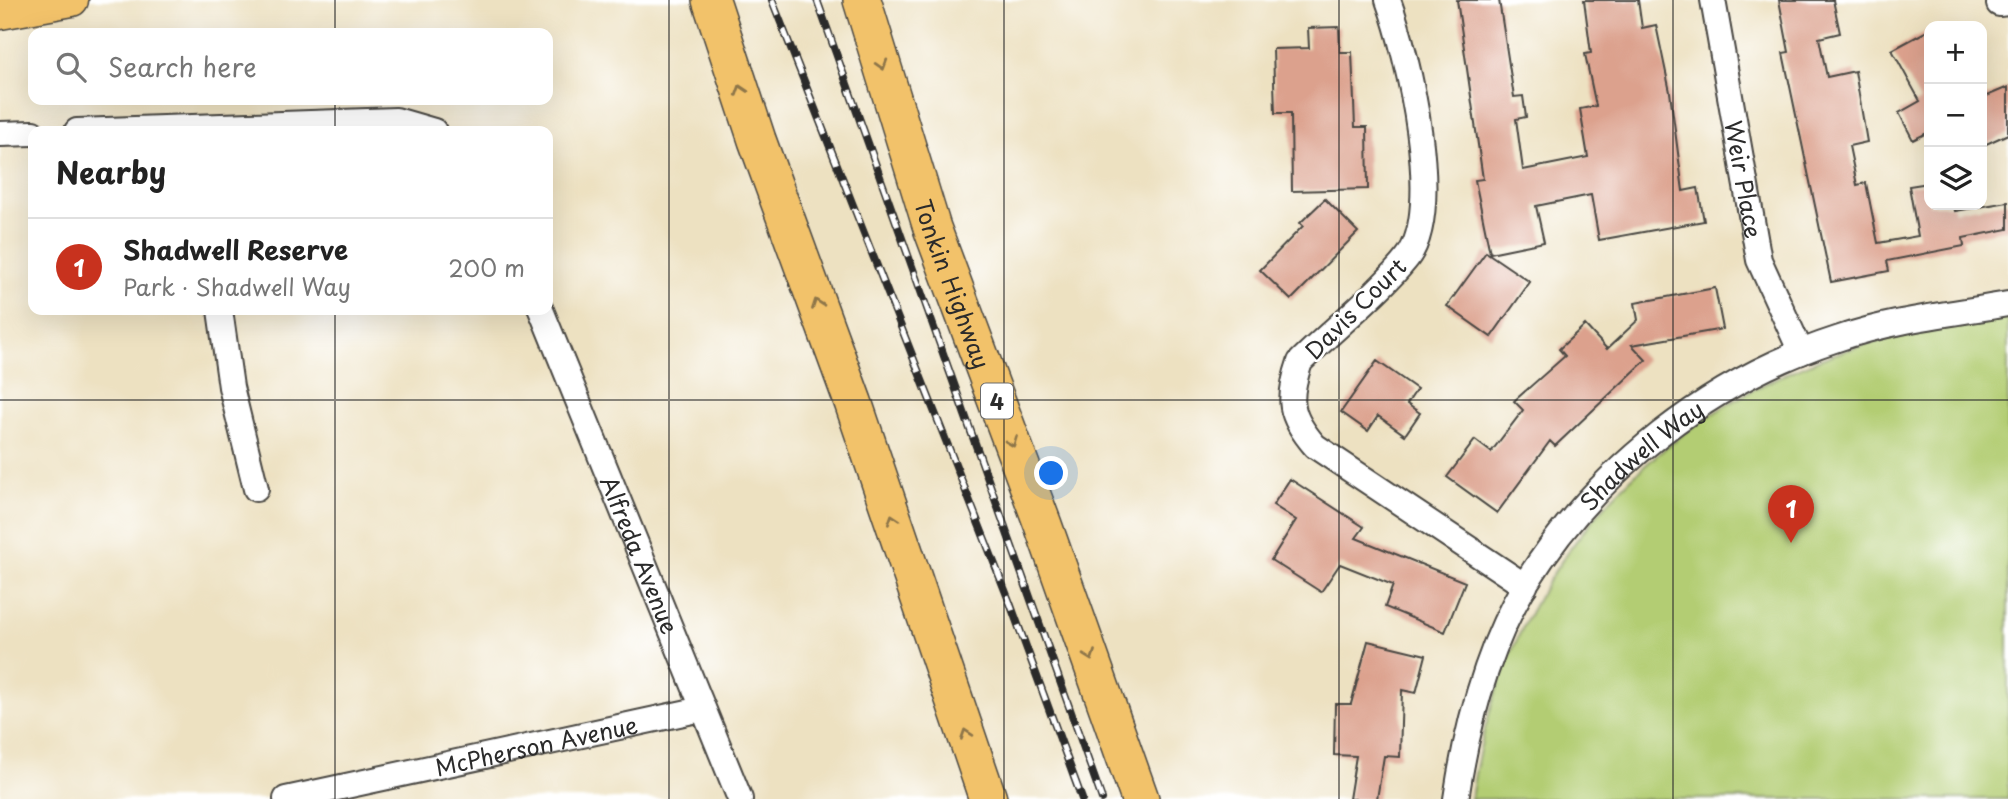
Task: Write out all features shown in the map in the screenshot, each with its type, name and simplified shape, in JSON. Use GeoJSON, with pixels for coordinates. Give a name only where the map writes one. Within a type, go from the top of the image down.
{"type":"FeatureCollection","features":[{"type":"Feature","properties":{"kind":"highway"},"geometry":{"type":"LineString","coordinates":[[711,0],[757,140],[853,402],[988,799]]}},
{"type":"Feature","properties":{"kind":"highway","name":"Tonkin Highway"},"geometry":{"type":"LineString","coordinates":[[862,0],[932,228],[1044,525],[1140,799]]}},
{"type":"Feature","properties":{"kind":"main road"},"geometry":{"type":"LineString","coordinates":[[0,13],[72,0]]}},
{"type":"Feature","properties":{"kind":"street","name":"Davis Court"},"geometry":{"type":"LineString","coordinates":[[1388,0],[1401,36],[1420,140],[1424,220],[1408,257],[1300,362],[1293,383],[1291,403],[1297,426],[1315,446],[1525,586]]}},
{"type":"Feature","properties":{"kind":"street","name":"Weir Place"},"geometry":{"type":"LineString","coordinates":[[1713,0],[1759,260],[1801,352]]}},
{"type":"Feature","properties":{"kind":"street"},"geometry":{"type":"LineString","coordinates":[[273,126],[396,120],[417,126]]}},
{"type":"Feature","properties":{"kind":"street"},"geometry":{"type":"LineString","coordinates":[[0,134],[28,133]]}},
{"type":"Feature","properties":{"kind":"street","name":"Shadwell Way"},"geometry":{"type":"LineString","coordinates":[[1456,799],[1466,741],[1485,674],[1525,586],[1547,552],[1598,491],[1651,441],[1723,392],[1801,352],[1890,324],[2008,304]]}},
{"type":"Feature","properties":{"kind":"street"},"geometry":{"type":"LineString","coordinates":[[221,315],[231,387],[256,489]]}},
{"type":"Feature","properties":{"kind":"street","name":"Alfreda Avenue"},"geometry":{"type":"LineString","coordinates":[[543,315],[740,799]]}},
{"type":"Feature","properties":{"kind":"street","name":"McPherson Avenue"},"geometry":{"type":"LineString","coordinates":[[292,798],[702,709]]}},
{"type":"Feature","properties":{"kind":"green space"},"geometry":{"type":"Polygon","coordinates":[[[2008,316],[2008,799],[1471,799],[1486,726],[1510,657],[1542,592],[1582,534],[1629,481],[1684,434],[1745,394],[1813,362],[1885,339],[2008,316]]]}},
{"type":"Feature","properties":{"kind":"building"},"geometry":{"type":"Polygon","coordinates":[[[1457,0],[1499,0],[1514,97],[1523,96],[1526,117],[1516,119],[1523,170],[1588,157],[1580,109],[1596,106],[1585,54],[1591,53],[1584,0],[1638,0],[1642,28],[1656,25],[1670,92],[1683,191],[1698,188],[1704,221],[1599,240],[1591,195],[1536,206],[1544,242],[1490,253],[1475,180],[1483,179],[1457,0]]]}},
{"type":"Feature","properties":{"kind":"building"},"geometry":{"type":"Polygon","coordinates":[[[1779,0],[1833,0],[1840,33],[1819,38],[1827,77],[1855,71],[1867,142],[1849,146],[1857,185],[1866,183],[1878,243],[1918,236],[1909,186],[1924,184],[1924,210],[1987,210],[1987,206],[2008,202],[2008,229],[1963,238],[1964,246],[1887,261],[1889,271],[1831,282],[1783,53],[1789,52],[1779,0]]]}},
{"type":"Feature","properties":{"kind":"building"},"geometry":{"type":"Polygon","coordinates":[[[1339,27],[1340,52],[1352,52],[1355,127],[1367,127],[1368,189],[1292,191],[1291,113],[1275,113],[1273,49],[1309,48],[1308,28],[1339,27]]]}},
{"type":"Feature","properties":{"kind":"building"},"geometry":{"type":"Polygon","coordinates":[[[1924,33],[1924,134],[1913,140],[1899,113],[1920,101],[1892,50],[1924,33]]]}},
{"type":"Feature","properties":{"kind":"building"},"geometry":{"type":"Polygon","coordinates":[[[2008,87],[2008,134],[1987,144],[1987,96],[2008,87]]]}},
{"type":"Feature","properties":{"kind":"building"},"geometry":{"type":"Polygon","coordinates":[[[1325,199],[1358,232],[1291,300],[1260,270],[1303,226],[1300,223],[1325,199]]]}},
{"type":"Feature","properties":{"kind":"building"},"geometry":{"type":"Polygon","coordinates":[[[1486,252],[1530,282],[1491,337],[1447,306],[1486,252]]]}},
{"type":"Feature","properties":{"kind":"building"},"geometry":{"type":"Polygon","coordinates":[[[1715,288],[1723,329],[1632,345],[1646,360],[1555,446],[1550,441],[1497,513],[1447,477],[1475,440],[1491,452],[1523,410],[1514,401],[1565,356],[1559,349],[1585,325],[1607,349],[1638,320],[1635,303],[1715,288]]]}},
{"type":"Feature","properties":{"kind":"building"},"geometry":{"type":"Polygon","coordinates":[[[1377,361],[1417,389],[1407,404],[1420,413],[1405,435],[1378,416],[1368,431],[1341,412],[1377,361]]]}},
{"type":"Feature","properties":{"kind":"building"},"geometry":{"type":"Polygon","coordinates":[[[1290,479],[1364,527],[1356,538],[1465,582],[1445,632],[1385,607],[1393,585],[1340,564],[1321,592],[1271,560],[1296,520],[1273,505],[1290,479]]]}},
{"type":"Feature","properties":{"kind":"building"},"geometry":{"type":"Polygon","coordinates":[[[1368,641],[1426,655],[1416,693],[1402,690],[1400,757],[1384,756],[1377,799],[1349,799],[1356,756],[1334,755],[1335,704],[1351,704],[1368,641]]]}},
{"type":"Feature","properties":{"kind":"railway"},"geometry":{"type":"LineString","coordinates":[[772,0],[1010,603],[1082,799]]}},
{"type":"Feature","properties":{"kind":"railway"},"geometry":{"type":"LineString","coordinates":[[817,0],[1102,799]]}},
{"type":"Feature","properties":{"kind":"place","name":"Shadwell Reserve"},"geometry":{"type":"Point","coordinates":[1791,543]}}]}
